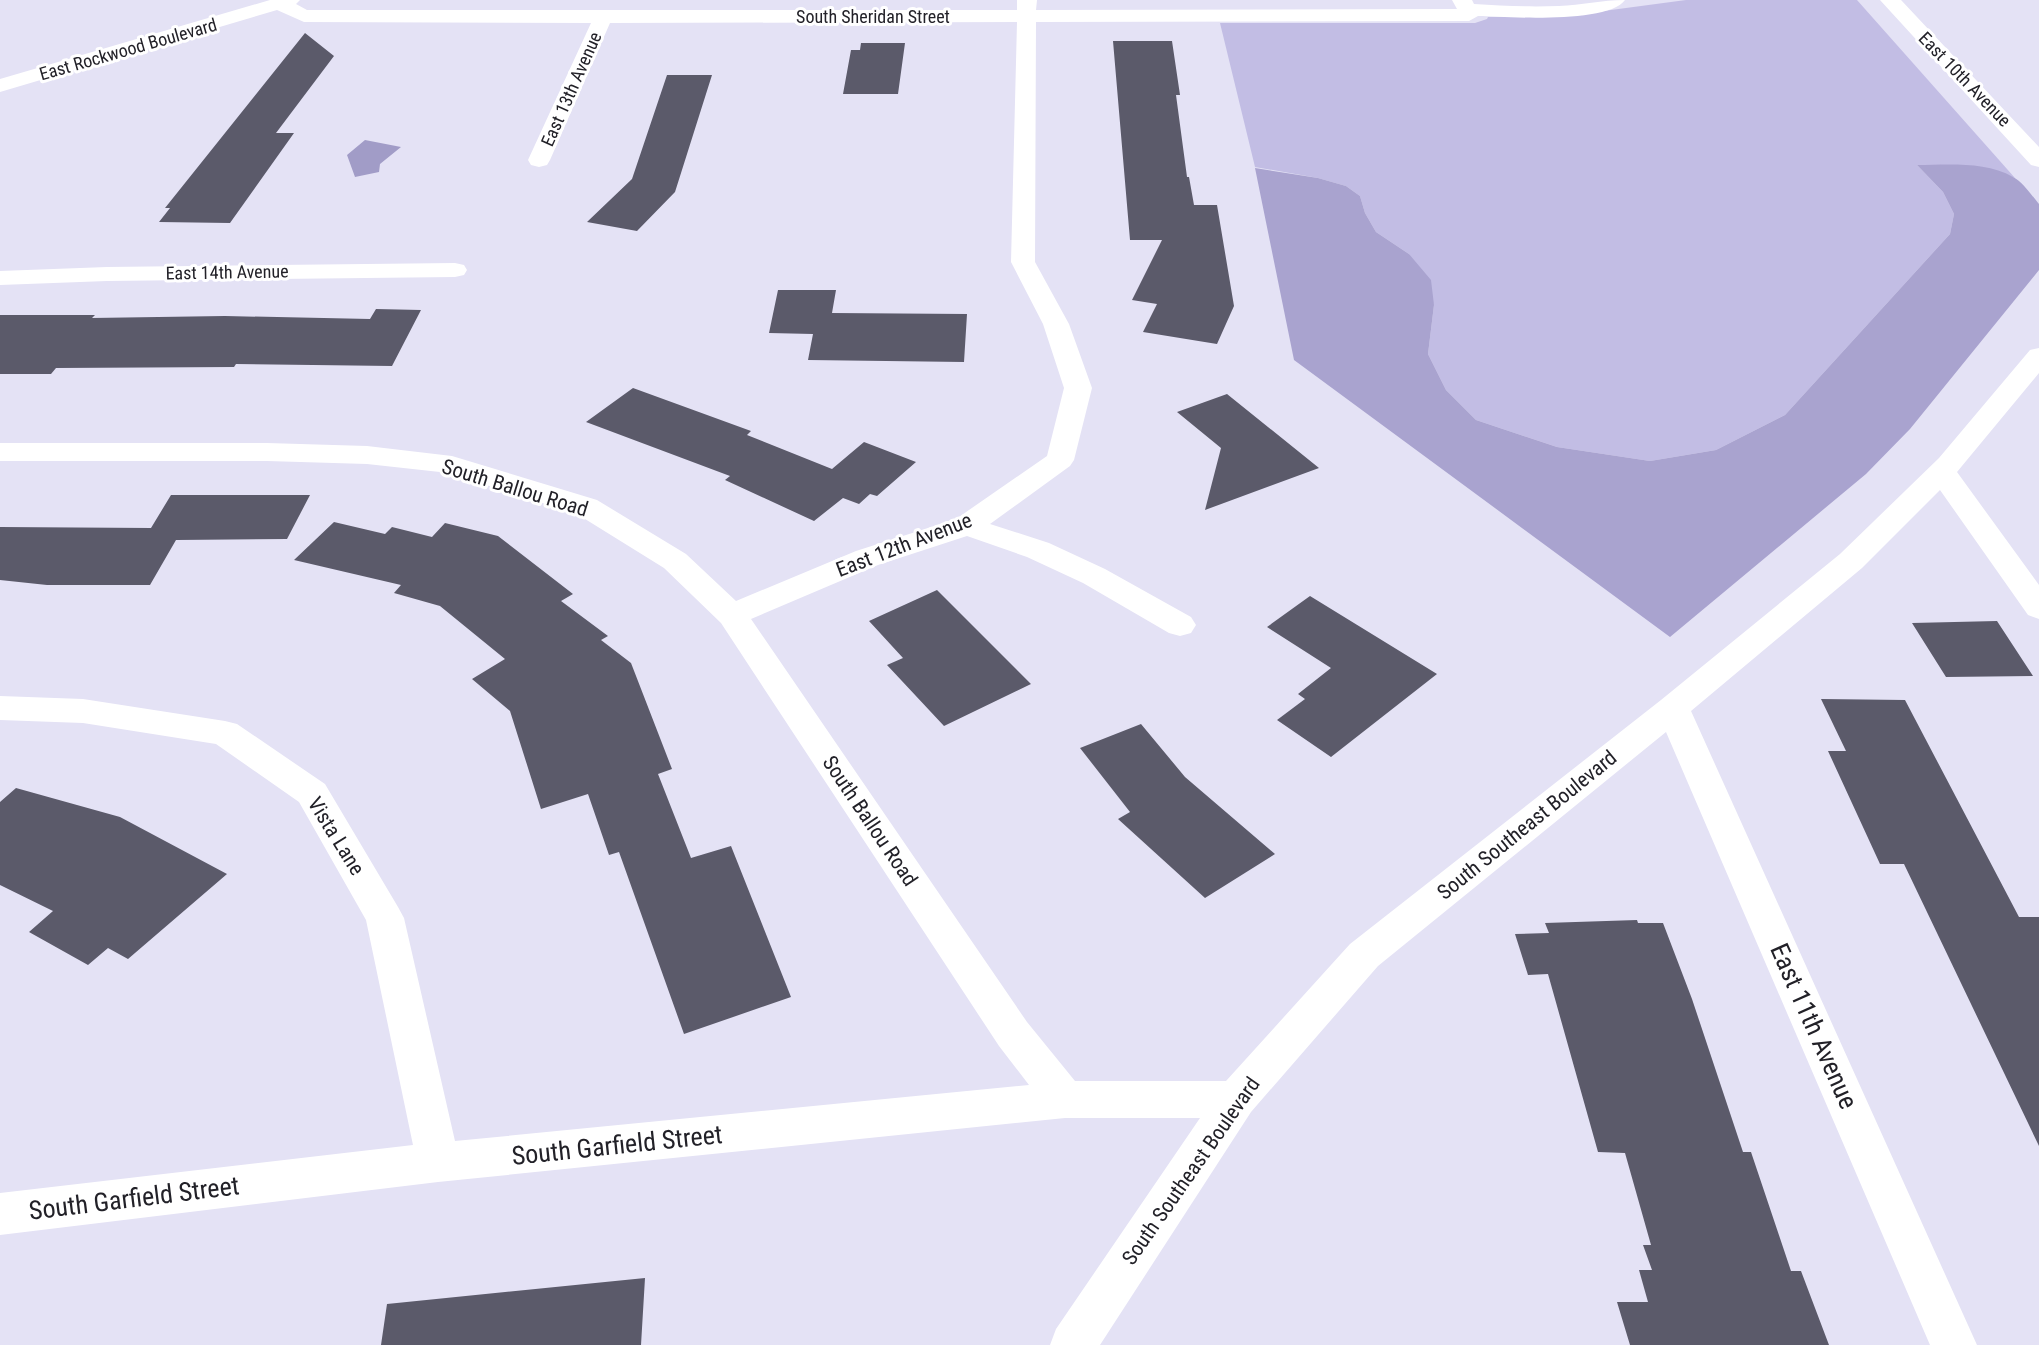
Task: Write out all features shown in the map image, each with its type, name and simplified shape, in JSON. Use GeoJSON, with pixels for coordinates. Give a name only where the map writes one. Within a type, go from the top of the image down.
{"type":"FeatureCollection","features":[{"type":"Feature","properties":{"kind":"street","name":"South Sheridan Street"},"geometry":{"type":"LineString","coordinates":[[285,2],[304,16],[603,17],[1027,8],[1466,8],[1547,12],[1590,8],[1615,0]]}},
{"type":"Feature","properties":{"kind":"street","name":"East 10th Avenue"},"geometry":{"type":"LineString","coordinates":[[1890,0],[2024,141],[2039,160]]}},
{"type":"Feature","properties":{"kind":"street","name":"East Rockwood Boulevard"},"geometry":{"type":"LineString","coordinates":[[0,86],[285,2]]}},
{"type":"Feature","properties":{"kind":"street","name":"East 12th Avenue"},"geometry":{"type":"LineString","coordinates":[[732,615],[867,558],[967,526],[1060,460],[1078,388],[1056,324],[1023,262],[1027,8]]}},
{"type":"Feature","properties":{"kind":"street","name":"East 13th Avenue"},"geometry":{"type":"LineString","coordinates":[[539,160],[603,17]]}},
{"type":"Feature","properties":{"kind":"street","name":"East 14th Avenue"},"geometry":{"type":"LineString","coordinates":[[0,278],[107,274],[455,270]]}},
{"type":"Feature","properties":{"kind":"street","name":"South Southeast Boulevard"},"geometry":{"type":"LineString","coordinates":[[1072,1345],[1236,1099],[1364,955],[1673,708],[1851,561],[1964,448],[2039,356]]}},
{"type":"Feature","properties":{"kind":"street","name":"South Ballou Road"},"geometry":{"type":"LineString","coordinates":[[0,452],[367,454],[452,465],[587,507],[675,561],[732,615],[1013,1035],[1065,1100]]}},
{"type":"Feature","properties":{"kind":"street"},"geometry":{"type":"LineString","coordinates":[[1941,471],[2039,608]]}},
{"type":"Feature","properties":{"kind":"street"},"geometry":{"type":"LineString","coordinates":[[967,526],[1038,550],[1094,576],[1180,625]]}},
{"type":"Feature","properties":{"kind":"street","name":"Vista Lane"},"geometry":{"type":"LineString","coordinates":[[0,708],[83,711],[225,733],[312,793],[386,918],[438,1162]]}},
{"type":"Feature","properties":{"kind":"street","name":"East 11th Avenue"},"geometry":{"type":"LineString","coordinates":[[1673,708],[1954,1345]]}},
{"type":"Feature","properties":{"kind":"street","name":"South Garfield Street"},"geometry":{"type":"LineString","coordinates":[[0,1214],[438,1162],[1065,1100],[1236,1099]]}},
{"type":"Feature","properties":{"kind":"shaded area"},"geometry":{"type":"Polygon","coordinates":[[[1686,0],[1857,0],[2015,178],[1979,168],[1917,165],[1943,192],[1954,214],[1950,234],[1785,415],[1716,450],[1650,461],[1557,447],[1476,420],[1446,390],[1428,354],[1434,305],[1409,254],[1376,232],[1365,213],[1360,196],[1346,186],[1318,178],[1255,167],[1220,23],[1475,23],[1488,17],[1566,16],[1686,0]]]}},
{"type":"Feature","properties":{"kind":"shaded area"},"geometry":{"type":"Polygon","coordinates":[[[365,140],[401,147],[380,164],[379,172],[355,177],[347,155],[365,140]]]}},
{"type":"Feature","properties":{"kind":"shaded area"},"geometry":{"type":"Polygon","coordinates":[[[1917,165],[1978,166],[2002,172],[2020,182],[2039,204],[2039,270],[1910,429],[1866,474],[1670,637],[1294,360],[1255,168],[1318,178],[1346,186],[1360,196],[1365,213],[1376,232],[1409,254],[1431,280],[1434,305],[1428,354],[1446,390],[1476,420],[1557,447],[1650,461],[1716,450],[1785,415],[1950,234],[1954,214],[1943,192],[1917,165]]]}},
{"type":"Feature","properties":{"kind":"building"},"geometry":{"type":"Polygon","coordinates":[[[305,33],[334,56],[276,133],[294,133],[230,223],[159,222],[170,208],[165,208],[305,33]]]}},
{"type":"Feature","properties":{"kind":"building"},"geometry":{"type":"Polygon","coordinates":[[[1113,41],[1172,41],[1180,95],[1176,95],[1187,177],[1189,177],[1194,205],[1217,205],[1234,306],[1217,344],[1143,332],[1157,304],[1132,300],[1162,240],[1130,240],[1113,41]]]}},
{"type":"Feature","properties":{"kind":"building"},"geometry":{"type":"Polygon","coordinates":[[[861,43],[905,43],[898,94],[843,94],[851,50],[860,50],[861,43]]]}},
{"type":"Feature","properties":{"kind":"building"},"geometry":{"type":"Polygon","coordinates":[[[667,75],[712,75],[675,192],[637,231],[587,222],[632,179],[667,75]]]}},
{"type":"Feature","properties":{"kind":"building"},"geometry":{"type":"Polygon","coordinates":[[[778,290],[836,290],[832,313],[967,314],[964,362],[808,360],[813,334],[769,333],[778,290]]]}},
{"type":"Feature","properties":{"kind":"building"},"geometry":{"type":"Polygon","coordinates":[[[376,309],[421,310],[392,366],[236,364],[234,367],[56,368],[51,374],[0,374],[0,315],[95,315],[92,318],[225,316],[370,319],[376,309]]]}},
{"type":"Feature","properties":{"kind":"building"},"geometry":{"type":"Polygon","coordinates":[[[633,388],[751,431],[747,435],[832,469],[864,442],[916,462],[877,496],[870,494],[859,504],[843,498],[814,521],[725,480],[730,476],[586,422],[633,388]]]}},
{"type":"Feature","properties":{"kind":"building"},"geometry":{"type":"Polygon","coordinates":[[[1227,394],[1319,468],[1205,510],[1221,448],[1177,412],[1227,394]]]}},
{"type":"Feature","properties":{"kind":"building"},"geometry":{"type":"Polygon","coordinates":[[[171,495],[310,495],[287,539],[176,540],[150,585],[47,585],[0,580],[0,527],[151,528],[171,495]]]}},
{"type":"Feature","properties":{"kind":"building"},"geometry":{"type":"Polygon","coordinates":[[[334,522],[385,534],[392,527],[432,537],[445,523],[498,536],[573,594],[561,601],[608,636],[601,640],[631,663],[672,769],[658,774],[691,858],[731,846],[791,997],[684,1034],[619,852],[609,855],[588,794],[541,809],[510,711],[472,679],[505,659],[440,606],[394,593],[401,585],[294,560],[334,522]]]}},
{"type":"Feature","properties":{"kind":"building"},"geometry":{"type":"Polygon","coordinates":[[[937,590],[1031,684],[944,726],[887,665],[903,658],[869,621],[937,590]]]}},
{"type":"Feature","properties":{"kind":"building"},"geometry":{"type":"Polygon","coordinates":[[[1310,596],[1437,674],[1331,757],[1277,720],[1305,699],[1298,694],[1331,668],[1267,627],[1310,596]]]}},
{"type":"Feature","properties":{"kind":"building"},"geometry":{"type":"Polygon","coordinates":[[[1997,621],[2033,676],[1946,677],[1912,623],[1997,621]]]}},
{"type":"Feature","properties":{"kind":"building"},"geometry":{"type":"Polygon","coordinates":[[[1821,699],[1905,700],[2019,917],[2039,917],[2039,1146],[1904,864],[1880,864],[1828,751],[1846,751],[1821,699]]]}},
{"type":"Feature","properties":{"kind":"building"},"geometry":{"type":"Polygon","coordinates":[[[1141,724],[1185,777],[1275,854],[1205,898],[1118,819],[1130,812],[1080,748],[1141,724]]]}},
{"type":"Feature","properties":{"kind":"building"},"geometry":{"type":"Polygon","coordinates":[[[16,788],[120,817],[227,874],[128,959],[108,948],[88,965],[29,932],[53,911],[0,885],[0,802],[16,788]]]}},
{"type":"Feature","properties":{"kind":"building"},"geometry":{"type":"Polygon","coordinates":[[[1637,920],[1638,923],[1663,923],[1692,999],[1743,1152],[1751,1152],[1791,1271],[1801,1271],[1829,1345],[1630,1345],[1617,1302],[1648,1302],[1639,1270],[1652,1270],[1643,1245],[1651,1245],[1625,1153],[1598,1152],[1548,974],[1528,975],[1515,934],[1549,933],[1545,923],[1637,920]]]}},
{"type":"Feature","properties":{"kind":"building"},"geometry":{"type":"Polygon","coordinates":[[[645,1278],[641,1345],[381,1345],[387,1304],[645,1278]]]}}]}
